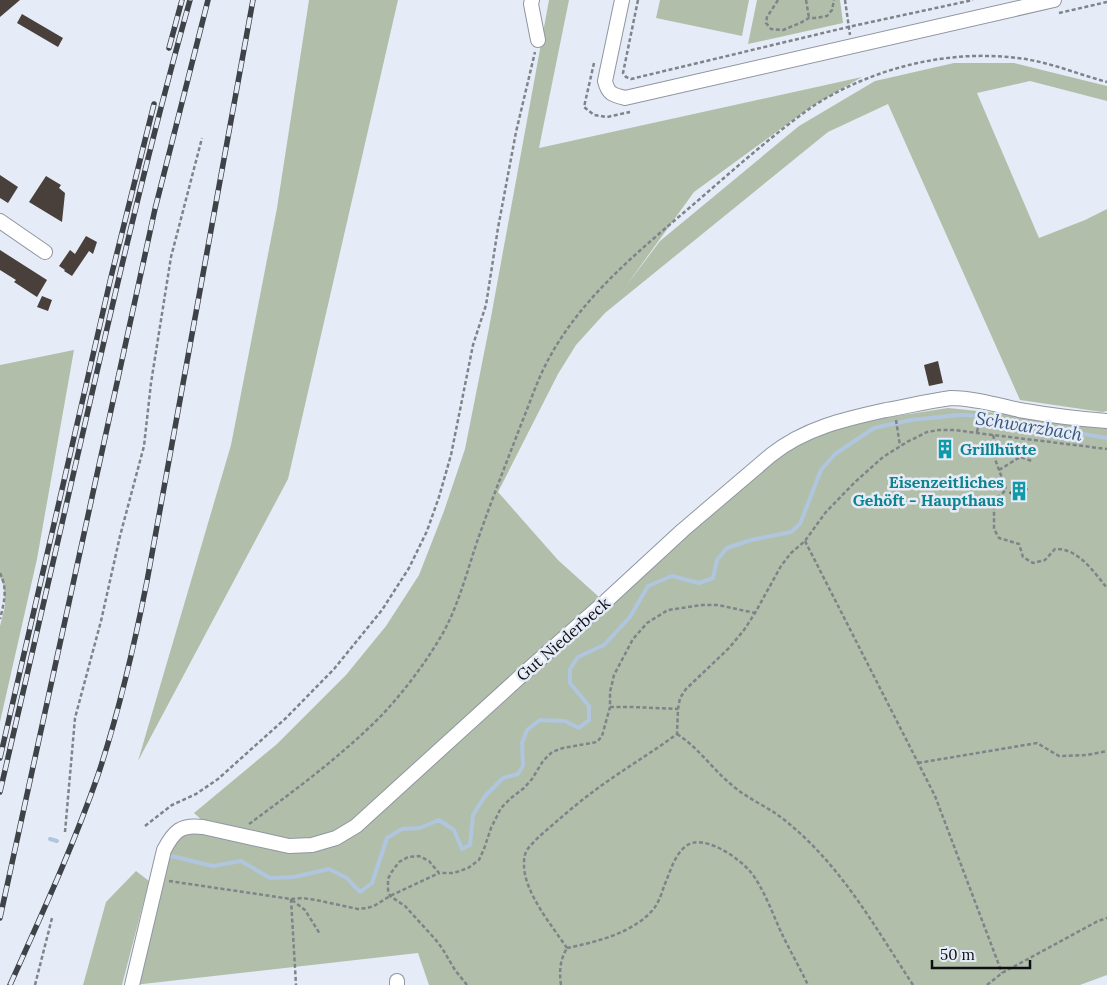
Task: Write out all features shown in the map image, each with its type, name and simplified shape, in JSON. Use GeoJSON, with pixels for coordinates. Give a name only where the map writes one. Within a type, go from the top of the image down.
{"type":"FeatureCollection","features":[{"type":"Feature","properties":{"kind":"street"},"geometry":{"type":"LineString","coordinates":[[532,0],[538,40]]}},
{"type":"Feature","properties":{"kind":"street"},"geometry":{"type":"LineString","coordinates":[[622,0],[605,81],[607,90],[615,96],[625,98],[1054,0]]}},
{"type":"Feature","properties":{"kind":"street"},"geometry":{"type":"LineString","coordinates":[[0,221],[45,252]]}},
{"type":"Feature","properties":{"kind":"street","name":"Gut Niederbeck"},"geometry":{"type":"LineString","coordinates":[[132,985],[164,850],[177,830],[193,826],[237,833],[290,846],[312,845],[336,838],[356,826],[683,530],[783,445],[818,428],[856,417],[903,406],[951,398],[984,402],[1040,413],[1107,421]]}},
{"type":"Feature","properties":{"kind":"path"},"geometry":{"type":"LineString","coordinates":[[638,0],[624,73],[626,77],[631,79],[848,27],[973,0]]}},
{"type":"Feature","properties":{"kind":"path"},"geometry":{"type":"LineString","coordinates":[[778,0],[767,17],[766,23],[771,29],[783,30],[809,18],[827,16],[832,10],[834,0]]}},
{"type":"Feature","properties":{"kind":"path"},"geometry":{"type":"LineString","coordinates":[[806,0],[809,18]]}},
{"type":"Feature","properties":{"kind":"path"},"geometry":{"type":"LineString","coordinates":[[845,0],[852,46]]}},
{"type":"Feature","properties":{"kind":"path"},"geometry":{"type":"LineString","coordinates":[[145,826],[172,805],[196,794],[218,780],[286,718],[334,669],[382,610],[409,568],[427,531],[440,497],[451,455],[473,345],[486,305],[516,132],[538,40]]}},
{"type":"Feature","properties":{"kind":"path"},"geometry":{"type":"LineString","coordinates":[[237,833],[302,784],[362,734],[382,715],[426,659],[442,635],[460,593],[496,488],[543,370],[562,336],[589,300],[643,247],[766,141],[812,106],[854,84],[902,66],[959,57],[1006,57],[1030,60],[1107,82]]}},
{"type":"Feature","properties":{"kind":"path"},"geometry":{"type":"LineString","coordinates":[[65,832],[75,718],[102,621],[120,536],[144,446],[151,383],[171,258],[202,138]]}},
{"type":"Feature","properties":{"kind":"path"},"geometry":{"type":"LineString","coordinates":[[977,433],[982,410]]}},
{"type":"Feature","properties":{"kind":"path"},"geometry":{"type":"LineString","coordinates":[[896,416],[900,446]]}},
{"type":"Feature","properties":{"kind":"path"},"geometry":{"type":"LineString","coordinates":[[677,734],[680,698],[686,688],[729,648],[744,630],[781,566],[791,553],[805,541],[826,513],[855,482],[883,457],[927,432],[939,430],[955,430],[1107,449]]}},
{"type":"Feature","properties":{"kind":"path"},"geometry":{"type":"LineString","coordinates":[[993,435],[996,446],[995,459],[1006,489],[1004,493],[994,500],[994,529],[999,538],[1020,544],[1023,557],[1033,563],[1045,560],[1056,549],[1063,549],[1085,561],[1107,588]]}},
{"type":"Feature","properties":{"kind":"path"},"geometry":{"type":"LineString","coordinates":[[1000,470],[1020,457],[1032,462]]}},
{"type":"Feature","properties":{"kind":"path"},"geometry":{"type":"LineString","coordinates":[[805,541],[935,796],[1002,973]]}},
{"type":"Feature","properties":{"kind":"path"},"geometry":{"type":"LineString","coordinates":[[0,573],[6,595],[0,619]]}},
{"type":"Feature","properties":{"kind":"path"},"geometry":{"type":"LineString","coordinates":[[157,880],[291,899],[316,900],[358,909],[374,906],[390,896],[440,873],[454,873],[468,868],[479,860],[501,808],[524,788],[543,761],[552,752],[563,748],[597,742],[602,736],[610,708],[610,692],[614,675],[633,639],[647,623],[668,610],[702,605],[718,605],[755,613]]}},
{"type":"Feature","properties":{"kind":"path"},"geometry":{"type":"LineString","coordinates":[[610,708],[678,709]]}},
{"type":"Feature","properties":{"kind":"path"},"geometry":{"type":"LineString","coordinates":[[567,948],[532,895],[524,867],[526,852],[541,835],[572,808],[604,783],[677,734]]}},
{"type":"Feature","properties":{"kind":"path"},"geometry":{"type":"LineString","coordinates":[[677,734],[692,744],[733,786],[776,814],[813,846],[863,906],[913,985]]}},
{"type":"Feature","properties":{"kind":"path"},"geometry":{"type":"LineString","coordinates":[[918,763],[1037,743],[1058,756],[1087,755],[1107,751]]}},
{"type":"Feature","properties":{"kind":"path"},"geometry":{"type":"LineString","coordinates":[[561,985],[559,972],[567,948],[625,931],[639,922],[660,898],[673,865],[682,850],[686,846],[698,842],[707,842],[720,848],[749,870],[808,985]]}},
{"type":"Feature","properties":{"kind":"path"},"geometry":{"type":"LineString","coordinates":[[440,873],[429,861],[419,856],[408,857],[399,862],[391,873],[388,879],[388,890],[390,896],[405,906],[435,939],[467,985]]}},
{"type":"Feature","properties":{"kind":"path"},"geometry":{"type":"LineString","coordinates":[[291,899],[305,910],[320,934]]}},
{"type":"Feature","properties":{"kind":"path"},"geometry":{"type":"LineString","coordinates":[[291,899],[296,985]]}},
{"type":"Feature","properties":{"kind":"path"},"geometry":{"type":"LineString","coordinates":[[35,985],[52,918]]}},
{"type":"Feature","properties":{"kind":"path"},"geometry":{"type":"LineString","coordinates":[[987,985],[1002,973],[1107,918]]}},
{"type":"Feature","properties":{"kind":"green space"},"geometry":{"type":"Polygon","coordinates":[[[309,0],[398,0],[288,479],[138,761],[231,445],[277,208],[309,0]]]}},
{"type":"Feature","properties":{"kind":"green space"},"geometry":{"type":"Polygon","coordinates":[[[549,0],[569,0],[539,148],[862,77],[812,106],[694,192],[626,286],[660,241],[799,126],[875,81],[954,63],[1014,63],[1107,86],[1107,101],[1030,81],[977,93],[1039,238],[1107,209],[1107,411],[1102,412],[1020,400],[888,104],[828,132],[605,313],[576,345],[558,374],[498,492],[558,560],[599,597],[351,826],[334,835],[290,842],[205,823],[194,813],[277,744],[346,675],[386,626],[419,575],[444,511],[465,449],[549,0]]]}},
{"type":"Feature","properties":{"kind":"green space"},"geometry":{"type":"Polygon","coordinates":[[[660,0],[749,0],[742,36],[656,18],[660,0]]]}},
{"type":"Feature","properties":{"kind":"green space"},"geometry":{"type":"Polygon","coordinates":[[[757,0],[840,0],[843,23],[748,44],[757,0]]]}},
{"type":"Feature","properties":{"kind":"green space"},"geometry":{"type":"Polygon","coordinates":[[[74,350],[37,559],[0,722],[0,626],[5,606],[4,586],[0,577],[0,365],[74,350]]]}},
{"type":"Feature","properties":{"kind":"green space"},"geometry":{"type":"Polygon","coordinates":[[[948,408],[1107,424],[1107,975],[1080,985],[429,985],[418,953],[134,985],[168,851],[182,834],[204,831],[289,848],[337,840],[687,534],[798,441],[850,423],[948,408]]]}},
{"type":"Feature","properties":{"kind":"green space"},"geometry":{"type":"Polygon","coordinates":[[[136,871],[149,881],[122,985],[83,985],[106,902],[136,871]]]}},
{"type":"Feature","properties":{"kind":"building"},"geometry":{"type":"Polygon","coordinates":[[[0,0],[20,0],[0,17],[0,0]]]}},
{"type":"Feature","properties":{"kind":"building"},"geometry":{"type":"Polygon","coordinates":[[[22,14],[63,38],[58,47],[17,23],[22,14]]]}},
{"type":"Feature","properties":{"kind":"building"},"geometry":{"type":"Polygon","coordinates":[[[0,175],[18,187],[8,203],[0,198],[0,175]]]}},
{"type":"Feature","properties":{"kind":"building"},"geometry":{"type":"Polygon","coordinates":[[[46,176],[61,185],[59,188],[65,193],[62,222],[29,202],[46,176]]]}},
{"type":"Feature","properties":{"kind":"building"},"geometry":{"type":"Polygon","coordinates":[[[86,236],[97,242],[93,254],[89,251],[72,276],[59,266],[70,250],[75,254],[86,236]]]}},
{"type":"Feature","properties":{"kind":"building"},"geometry":{"type":"Polygon","coordinates":[[[0,250],[47,280],[37,297],[0,270],[0,250]]]}},
{"type":"Feature","properties":{"kind":"building"},"geometry":{"type":"Polygon","coordinates":[[[42,296],[52,300],[48,311],[37,307],[42,296]]]}},
{"type":"Feature","properties":{"kind":"building"},"geometry":{"type":"Polygon","coordinates":[[[938,361],[943,383],[929,386],[924,365],[938,361]]]}},
{"type":"Feature","properties":{"kind":"building","name":"Grillhütte"},"geometry":{"type":"Polygon","coordinates":[[[944,442],[950,444],[952,451],[947,455],[940,453],[939,447],[944,442]]]}},
{"type":"Feature","properties":{"kind":"building","name":"Eisenzeitliches Gehöft - Haupthaus"},"geometry":{"type":"Polygon","coordinates":[[[1019,482],[1028,489],[1019,501],[1009,493],[1019,482]]]}},
{"type":"Feature","properties":{"kind":"waterway","name":"Schwarzbach"},"geometry":{"type":"LineString","coordinates":[[171,856],[213,866],[241,861],[270,878],[294,877],[329,869],[347,878],[360,892],[372,883],[387,838],[402,829],[420,828],[439,820],[454,830],[462,849],[470,845],[473,815],[485,796],[503,778],[518,774],[523,766],[522,743],[527,730],[540,720],[565,721],[579,728],[589,720],[589,706],[570,683],[570,669],[578,657],[604,645],[630,617],[648,586],[672,576],[699,583],[713,578],[717,560],[727,548],[751,540],[791,532],[800,524],[821,470],[835,454],[874,428],[911,420],[969,415],[1107,438]]}},
{"type":"Feature","properties":{"kind":"waterway","name":"Schwarzbach"},"geometry":{"type":"LineString","coordinates":[[50,839],[57,841]]}},
{"type":"Feature","properties":{"kind":"railway"},"geometry":{"type":"LineString","coordinates":[[169,48],[182,0]]}},
{"type":"Feature","properties":{"kind":"railway"},"geometry":{"type":"LineString","coordinates":[[0,792],[146,165],[190,0]]}},
{"type":"Feature","properties":{"kind":"railway"},"geometry":{"type":"LineString","coordinates":[[0,918],[155,209],[208,0]]}},
{"type":"Feature","properties":{"kind":"railway"},"geometry":{"type":"LineString","coordinates":[[10,985],[56,881],[88,802],[106,751],[126,679],[147,581],[253,0]]}},
{"type":"Feature","properties":{"kind":"railway"},"geometry":{"type":"LineString","coordinates":[[0,758],[111,277],[154,104]]}},
{"type":"Feature","properties":{"kind":"place","name":"Grillhütte"},"geometry":{"type":"Point","coordinates":[945,449]}},
{"type":"Feature","properties":{"kind":"place","name":"Eisenzeitliches Gehöft - Haupthaus"},"geometry":{"type":"Point","coordinates":[1019,491]}}]}
